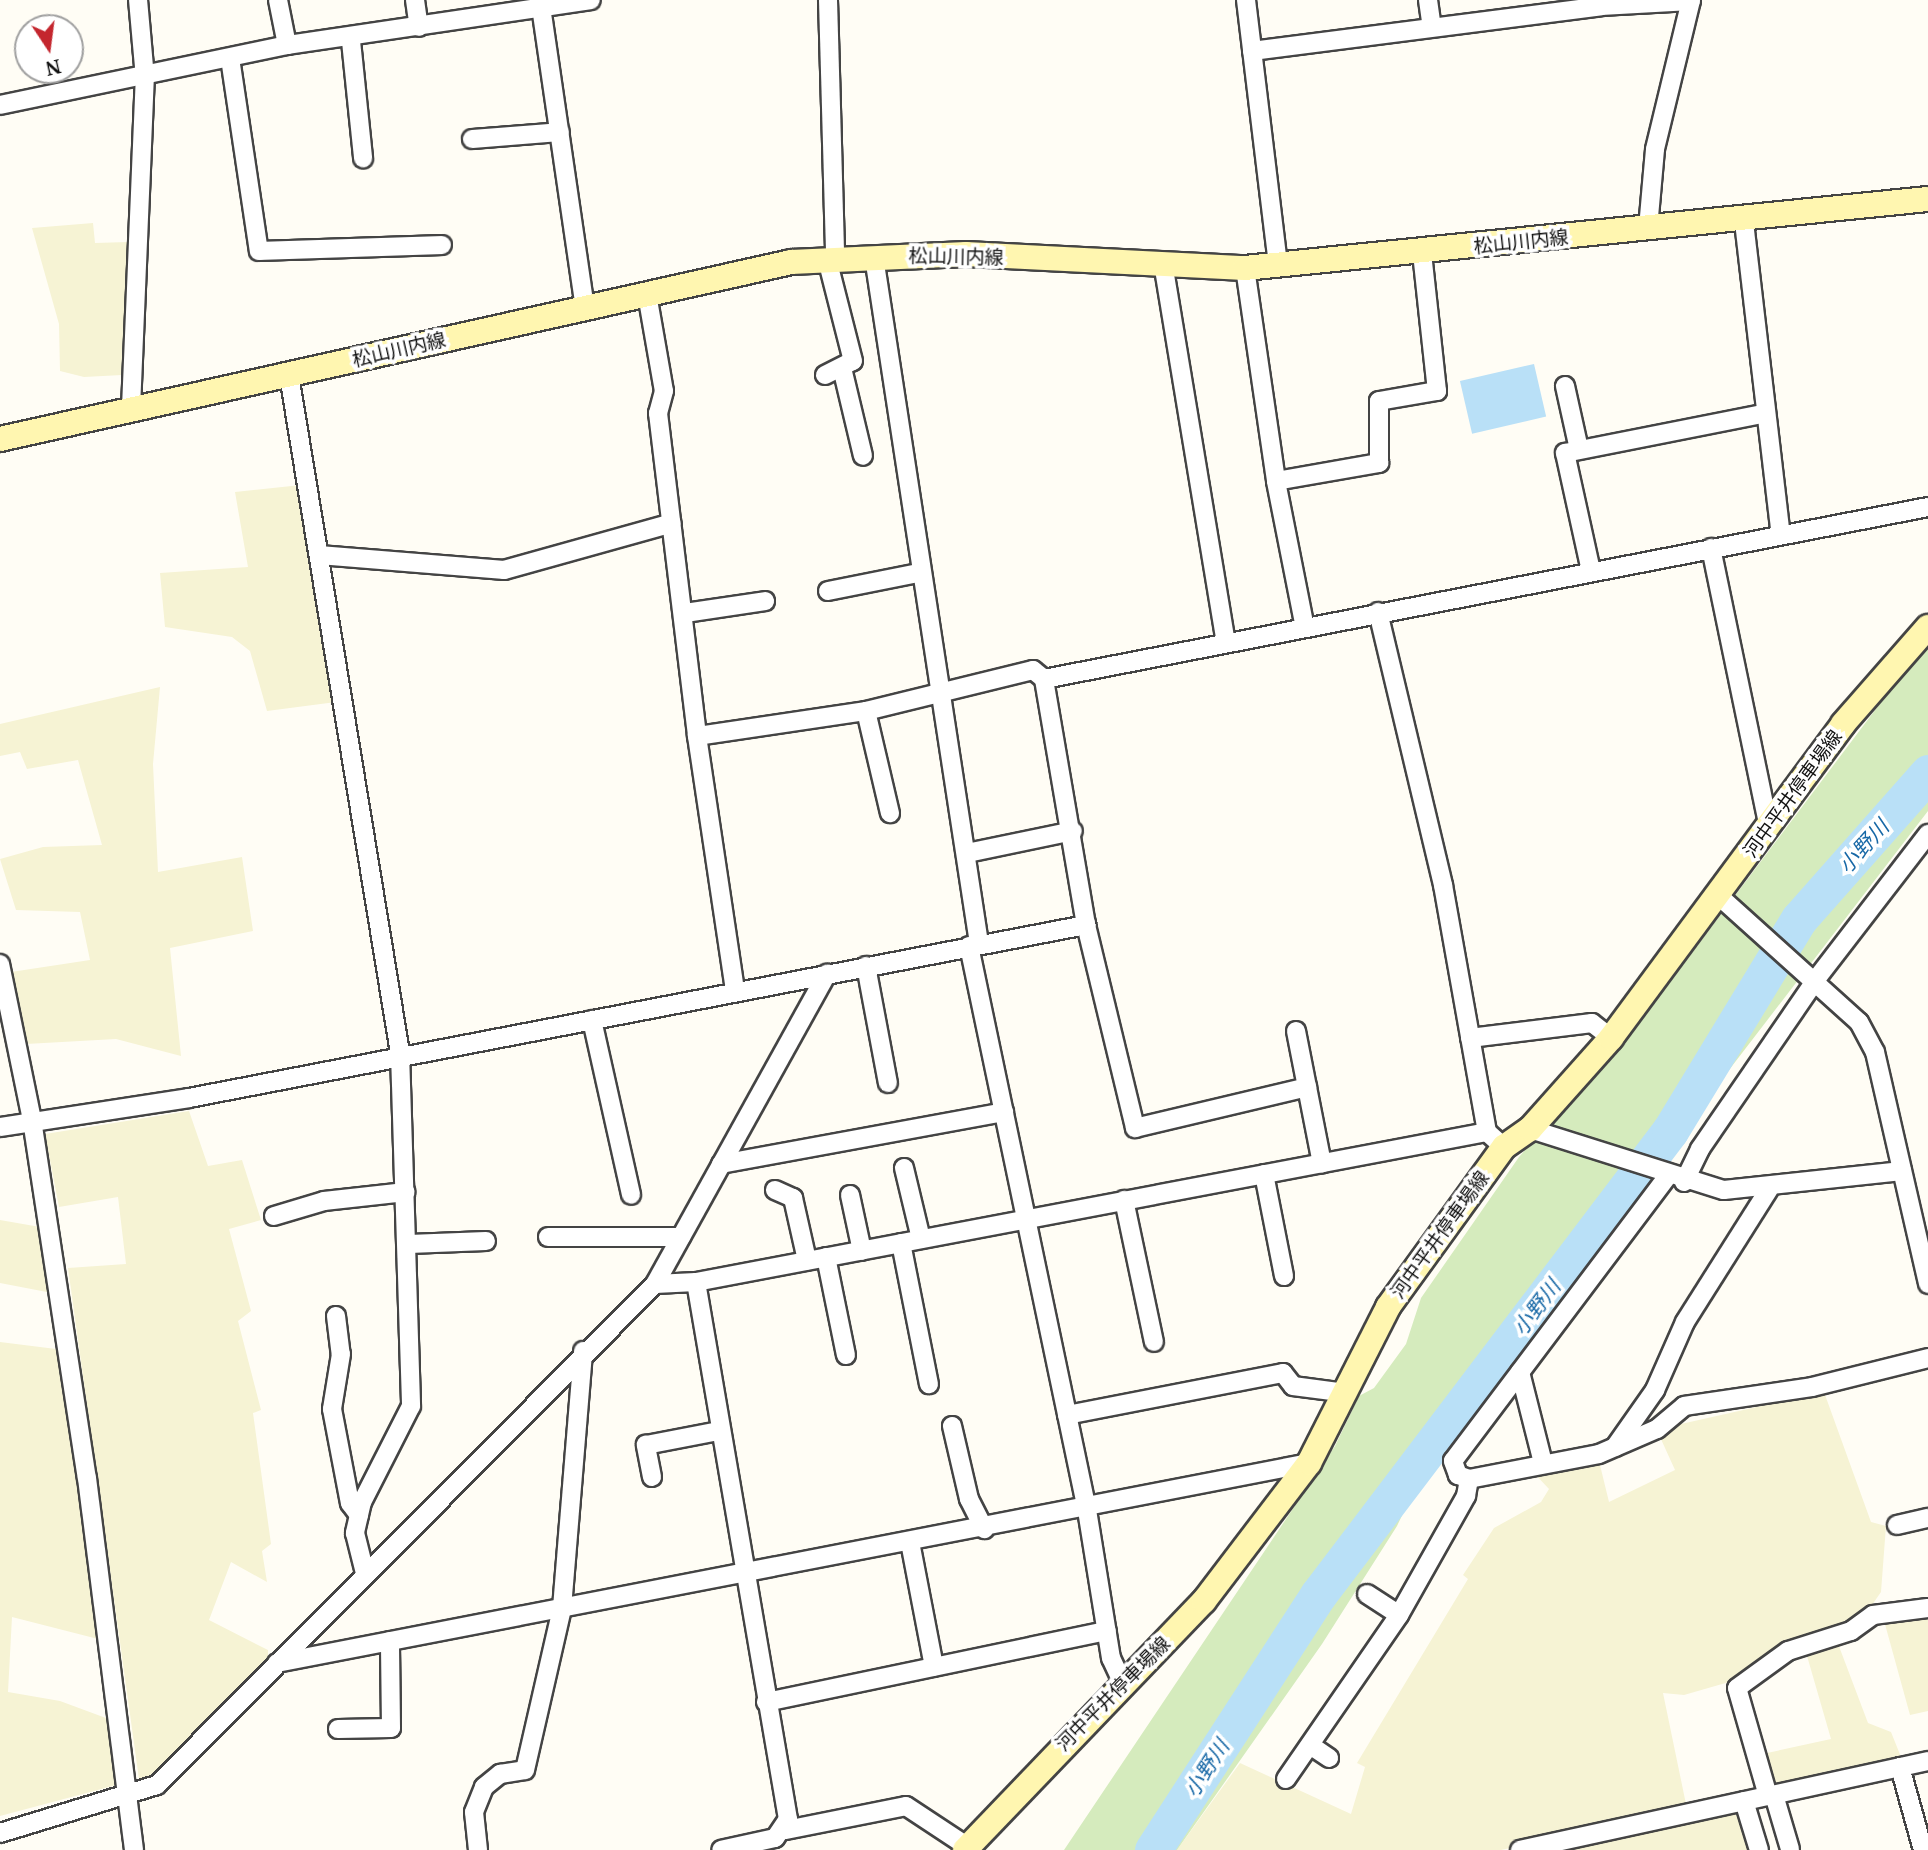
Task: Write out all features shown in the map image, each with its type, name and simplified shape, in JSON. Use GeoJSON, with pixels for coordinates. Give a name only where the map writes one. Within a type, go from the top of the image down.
{"type":"FeatureCollection","features":[{"type":"Feature","properties":{"kind":"main road","name":"松山川内線"},"geometry":{"type":"LineString","coordinates":[[0,439],[735,272],[831,258],[966,254],[1164,269],[1245,268],[1422,253],[1648,228],[1744,222],[1928,199]]}},
{"type":"Feature","properties":{"kind":"main road","name":"河中平井停車場線"},"geometry":{"type":"LineString","coordinates":[[967,1848],[1204,1601],[1308,1463],[1388,1307],[1496,1139],[1533,1130],[1726,902],[1769,828],[1843,724],[1928,627]]}},
{"type":"Feature","properties":{"kind":"street"},"geometry":{"type":"LineString","coordinates":[[131,408],[145,78],[138,0]]}},
{"type":"Feature","properties":{"kind":"street"},"geometry":{"type":"LineString","coordinates":[[278,0],[287,45]]}},
{"type":"Feature","properties":{"kind":"street"},"geometry":{"type":"LineString","coordinates":[[415,0],[419,27]]}},
{"type":"Feature","properties":{"kind":"street"},"geometry":{"type":"LineString","coordinates":[[0,105],[145,78],[287,45],[351,41],[541,5],[591,0]]}},
{"type":"Feature","properties":{"kind":"street"},"geometry":{"type":"LineString","coordinates":[[828,0],[831,258],[853,361],[834,373],[863,456]]}},
{"type":"Feature","properties":{"kind":"street"},"geometry":{"type":"LineString","coordinates":[[1246,0],[1278,266]]}},
{"type":"Feature","properties":{"kind":"street"},"geometry":{"type":"LineString","coordinates":[[1428,0],[1432,27]]}},
{"type":"Feature","properties":{"kind":"street"},"geometry":{"type":"LineString","coordinates":[[1252,51],[1601,3],[1691,1],[1655,149],[1648,228]]}},
{"type":"Feature","properties":{"kind":"street"},"geometry":{"type":"LineString","coordinates":[[541,5],[585,308]]}},
{"type":"Feature","properties":{"kind":"street"},"geometry":{"type":"LineString","coordinates":[[351,41],[363,158]]}},
{"type":"Feature","properties":{"kind":"street"},"geometry":{"type":"LineString","coordinates":[[230,58],[259,251],[442,245]]}},
{"type":"Feature","properties":{"kind":"street"},"geometry":{"type":"LineString","coordinates":[[472,139],[560,132]]}},
{"type":"Feature","properties":{"kind":"street"},"geometry":{"type":"LineString","coordinates":[[1744,222],[1762,414],[1781,535]]}},
{"type":"Feature","properties":{"kind":"street"},"geometry":{"type":"LineString","coordinates":[[1276,481],[1379,463],[1379,401],[1437,391],[1422,253]]}},
{"type":"Feature","properties":{"kind":"street"},"geometry":{"type":"LineString","coordinates":[[874,257],[918,573],[967,853],[974,945],[1025,1218],[1087,1510],[1107,1631],[1123,1684]]}},
{"type":"Feature","properties":{"kind":"street"},"geometry":{"type":"LineString","coordinates":[[1245,268],[1276,481],[1305,628]]}},
{"type":"Feature","properties":{"kind":"street"},"geometry":{"type":"LineString","coordinates":[[1164,269],[1226,642]]}},
{"type":"Feature","properties":{"kind":"street"},"geometry":{"type":"LineString","coordinates":[[647,294],[664,391],[658,413],[685,613],[697,736],[735,989]]}},
{"type":"Feature","properties":{"kind":"street"},"geometry":{"type":"LineString","coordinates":[[289,375],[400,1053],[409,1244],[411,1406],[359,1515],[355,1533],[365,1573]]}},
{"type":"Feature","properties":{"kind":"street"},"geometry":{"type":"LineString","coordinates":[[1565,386],[1579,449]]}},
{"type":"Feature","properties":{"kind":"street"},"geometry":{"type":"LineString","coordinates":[[1591,571],[1565,453],[1762,414]]}},
{"type":"Feature","properties":{"kind":"street"},"geometry":{"type":"LineString","coordinates":[[1044,679],[1928,507]]}},
{"type":"Feature","properties":{"kind":"street"},"geometry":{"type":"LineString","coordinates":[[319,555],[504,570],[672,523]]}},
{"type":"Feature","properties":{"kind":"street"},"geometry":{"type":"LineString","coordinates":[[1711,548],[1769,828]]}},
{"type":"Feature","properties":{"kind":"street"},"geometry":{"type":"LineString","coordinates":[[828,592],[918,573]]}},
{"type":"Feature","properties":{"kind":"street"},"geometry":{"type":"LineString","coordinates":[[685,613],[765,601]]}},
{"type":"Feature","properties":{"kind":"street"},"geometry":{"type":"LineString","coordinates":[[655,1284],[696,1282],[1322,1163],[1496,1139],[1470,1038],[1443,885],[1378,612]]}},
{"type":"Feature","properties":{"kind":"street"},"geometry":{"type":"LineString","coordinates":[[697,736],[866,711],[938,688],[1034,670],[1044,679],[1073,831],[1086,925],[1135,1128],[1307,1087]]}},
{"type":"Feature","properties":{"kind":"street"},"geometry":{"type":"LineString","coordinates":[[866,711],[890,813]]}},
{"type":"Feature","properties":{"kind":"street"},"geometry":{"type":"LineString","coordinates":[[967,853],[1073,831]]}},
{"type":"Feature","properties":{"kind":"street"},"geometry":{"type":"LineString","coordinates":[[1928,834],[1814,975],[1700,1149],[1671,1177],[1453,1461],[1458,1475],[1469,1479],[1543,1463],[1615,1447],[1657,1429],[1684,1406],[1812,1387],[1928,1357]]}},
{"type":"Feature","properties":{"kind":"street"},"geometry":{"type":"LineString","coordinates":[[1726,902],[1814,975],[1859,1022],[1875,1052],[1928,1284]]}},
{"type":"Feature","properties":{"kind":"street"},"geometry":{"type":"LineString","coordinates":[[0,1127],[189,1098],[400,1053],[592,1020],[735,989],[1086,925]]}},
{"type":"Feature","properties":{"kind":"street"},"geometry":{"type":"LineString","coordinates":[[0,964],[32,1120],[130,1792],[134,1850]]}},
{"type":"Feature","properties":{"kind":"street"},"geometry":{"type":"LineString","coordinates":[[866,966],[888,1083]]}},
{"type":"Feature","properties":{"kind":"street"},"geometry":{"type":"LineString","coordinates":[[0,1833],[157,1786],[583,1351],[655,1284],[827,974]]}},
{"type":"Feature","properties":{"kind":"street"},"geometry":{"type":"LineString","coordinates":[[592,1020],[631,1195]]}},
{"type":"Feature","properties":{"kind":"street"},"geometry":{"type":"LineString","coordinates":[[1470,1038],[1592,1023],[1611,1038]]}},
{"type":"Feature","properties":{"kind":"street"},"geometry":{"type":"LineString","coordinates":[[1296,1031],[1322,1163]]}},
{"type":"Feature","properties":{"kind":"street"},"geometry":{"type":"LineString","coordinates":[[721,1164],[1004,1112]]}},
{"type":"Feature","properties":{"kind":"street"},"geometry":{"type":"LineString","coordinates":[[1533,1130],[1671,1177],[1769,1189],[1902,1171]]}},
{"type":"Feature","properties":{"kind":"street"},"geometry":{"type":"LineString","coordinates":[[904,1168],[921,1239]]}},
{"type":"Feature","properties":{"kind":"street"},"geometry":{"type":"LineString","coordinates":[[1264,1174],[1284,1276]]}},
{"type":"Feature","properties":{"kind":"street"},"geometry":{"type":"LineString","coordinates":[[1615,1447],[1655,1390],[1685,1322],[1769,1189]]}},
{"type":"Feature","properties":{"kind":"street"},"geometry":{"type":"LineString","coordinates":[[775,1190],[793,1198],[807,1260]]}},
{"type":"Feature","properties":{"kind":"street"},"geometry":{"type":"LineString","coordinates":[[274,1216],[324,1201],[406,1192]]}},
{"type":"Feature","properties":{"kind":"street"},"geometry":{"type":"LineString","coordinates":[[850,1195],[862,1251]]}},
{"type":"Feature","properties":{"kind":"street"},"geometry":{"type":"LineString","coordinates":[[1124,1200],[1154,1342]]}},
{"type":"Feature","properties":{"kind":"street"},"geometry":{"type":"LineString","coordinates":[[548,1237],[681,1237]]}},
{"type":"Feature","properties":{"kind":"street"},"geometry":{"type":"LineString","coordinates":[[409,1244],[486,1241]]}},
{"type":"Feature","properties":{"kind":"street"},"geometry":{"type":"LineString","coordinates":[[901,1243],[929,1384]]}},
{"type":"Feature","properties":{"kind":"street"},"geometry":{"type":"LineString","coordinates":[[826,1257],[846,1355]]}},
{"type":"Feature","properties":{"kind":"street"},"geometry":{"type":"LineString","coordinates":[[696,1282],[741,1572],[766,1702],[786,1830]]}},
{"type":"Feature","properties":{"kind":"street"},"geometry":{"type":"LineString","coordinates":[[336,1316],[341,1354],[332,1409],[350,1503],[359,1515]]}},
{"type":"Feature","properties":{"kind":"street"},"geometry":{"type":"LineString","coordinates":[[478,1850],[474,1812],[484,1787],[500,1774],[525,1770],[562,1608],[583,1351]]}},
{"type":"Feature","properties":{"kind":"street"},"geometry":{"type":"LineString","coordinates":[[1520,1372],[1543,1463]]}},
{"type":"Feature","properties":{"kind":"street"},"geometry":{"type":"LineString","coordinates":[[1067,1415],[1283,1373],[1293,1386],[1346,1393]]}},
{"type":"Feature","properties":{"kind":"street"},"geometry":{"type":"LineString","coordinates":[[952,1426],[970,1499],[984,1528]]}},
{"type":"Feature","properties":{"kind":"street"},"geometry":{"type":"LineString","coordinates":[[652,1477],[646,1445],[719,1431]]}},
{"type":"Feature","properties":{"kind":"street"},"geometry":{"type":"LineString","coordinates":[[277,1663],[741,1572],[1087,1510],[1308,1463]]}},
{"type":"Feature","properties":{"kind":"street"},"geometry":{"type":"LineString","coordinates":[[1286,1779],[1399,1615],[1466,1496],[1469,1479]]}},
{"type":"Feature","properties":{"kind":"street"},"geometry":{"type":"LineString","coordinates":[[1897,1525],[1928,1518]]}},
{"type":"Feature","properties":{"kind":"street"},"geometry":{"type":"LineString","coordinates":[[910,1542],[934,1667]]}},
{"type":"Feature","properties":{"kind":"street"},"geometry":{"type":"LineString","coordinates":[[1367,1594],[1399,1615]]}},
{"type":"Feature","properties":{"kind":"street"},"geometry":{"type":"LineString","coordinates":[[1790,1849],[1737,1688],[1788,1651],[1851,1631],[1873,1615],[1928,1608]]}},
{"type":"Feature","properties":{"kind":"street"},"geometry":{"type":"LineString","coordinates":[[766,1702],[1107,1631]]}},
{"type":"Feature","properties":{"kind":"street"},"geometry":{"type":"LineString","coordinates":[[338,1729],[391,1728],[390,1642]]}},
{"type":"Feature","properties":{"kind":"street"},"geometry":{"type":"LineString","coordinates":[[1310,1745],[1329,1758]]}},
{"type":"Feature","properties":{"kind":"street"},"geometry":{"type":"LineString","coordinates":[[1520,1850],[1928,1761]]}},
{"type":"Feature","properties":{"kind":"street"},"geometry":{"type":"LineString","coordinates":[[1900,1767],[1923,1850]]}},
{"type":"Feature","properties":{"kind":"street"},"geometry":{"type":"LineString","coordinates":[[1744,1801],[1759,1850]]}},
{"type":"Feature","properties":{"kind":"street"},"geometry":{"type":"LineString","coordinates":[[721,1850],[775,1838],[786,1830],[906,1806],[967,1848]]}},
{"type":"Feature","properties":{"kind":"shaded area"},"geometry":{"type":"Polygon","coordinates":[[[93,223],[95,243],[128,242],[122,375],[84,377],[60,371],[59,324],[32,228],[93,223]]]}},
{"type":"Feature","properties":{"kind":"shaded area"},"geometry":{"type":"Polygon","coordinates":[[[301,485],[336,702],[267,711],[250,651],[232,637],[165,627],[160,573],[248,567],[235,492],[301,485]]]}},
{"type":"Feature","properties":{"kind":"shaded area"},"geometry":{"type":"Polygon","coordinates":[[[160,687],[153,764],[158,872],[242,857],[253,931],[170,948],[181,1056],[116,1039],[26,1044],[11,972],[90,960],[80,912],[16,910],[0,859],[43,847],[102,845],[78,760],[27,769],[20,752],[0,756],[0,724],[160,687]]]}},
{"type":"Feature","properties":{"kind":"shaded area"},"geometry":{"type":"Polygon","coordinates":[[[189,1111],[208,1166],[242,1160],[261,1220],[229,1229],[251,1311],[238,1321],[261,1410],[253,1413],[271,1544],[262,1551],[267,1582],[231,1562],[209,1620],[268,1650],[268,1657],[151,1776],[139,1779],[68,1268],[126,1264],[118,1197],[59,1207],[45,1134],[189,1111]]]}},
{"type":"Feature","properties":{"kind":"shaded area"},"geometry":{"type":"Polygon","coordinates":[[[0,1220],[40,1227],[52,1293],[0,1283],[0,1220]]]}},
{"type":"Feature","properties":{"kind":"shaded area"},"geometry":{"type":"Polygon","coordinates":[[[0,1342],[56,1349],[102,1640],[12,1617],[8,1692],[60,1701],[114,1721],[124,1783],[0,1816],[0,1342]]]}},
{"type":"Feature","properties":{"kind":"shaded area"},"geometry":{"type":"Polygon","coordinates":[[[1824,1392],[1871,1522],[1886,1526],[1881,1592],[1863,1618],[1736,1680],[1684,1695],[1663,1693],[1687,1809],[1501,1850],[1177,1850],[1240,1763],[1351,1814],[1365,1767],[1357,1763],[1468,1579],[1463,1575],[1494,1528],[1541,1502],[1549,1489],[1534,1473],[1600,1465],[1609,1502],[1675,1470],[1660,1437],[1681,1424],[1824,1392]]]}},
{"type":"Feature","properties":{"kind":"shaded area"},"geometry":{"type":"Polygon","coordinates":[[[1928,1613],[1928,1711],[1910,1715],[1883,1617],[1928,1613]]]}},
{"type":"Feature","properties":{"kind":"shaded area"},"geometry":{"type":"Polygon","coordinates":[[[1837,1641],[1868,1723],[1891,1732],[1903,1762],[1782,1789],[1774,1785],[1767,1753],[1831,1739],[1805,1649],[1837,1641]]]}},
{"type":"Feature","properties":{"kind":"shaded area"},"geometry":{"type":"Polygon","coordinates":[[[1739,1809],[1754,1850],[1537,1850],[1739,1809]]]}},
{"type":"Feature","properties":{"kind":"green space"},"geometry":{"type":"Polygon","coordinates":[[[1928,640],[1928,811],[1427,1463],[1397,1526],[1322,1644],[1177,1850],[1064,1850],[1335,1446],[1359,1396],[1374,1388],[1406,1344],[1421,1298],[1519,1157],[1651,1007],[1928,640]]]}},
{"type":"Feature","properties":{"kind":"water"},"geometry":{"type":"Polygon","coordinates":[[[1534,364],[1546,417],[1472,434],[1460,381],[1534,364]]]}},
{"type":"Feature","properties":{"kind":"waterway","name":"小野川"},"geometry":{"type":"LineString","coordinates":[[1153,1850],[1318,1595],[1670,1131],[1799,919],[1928,773]]}}]}
